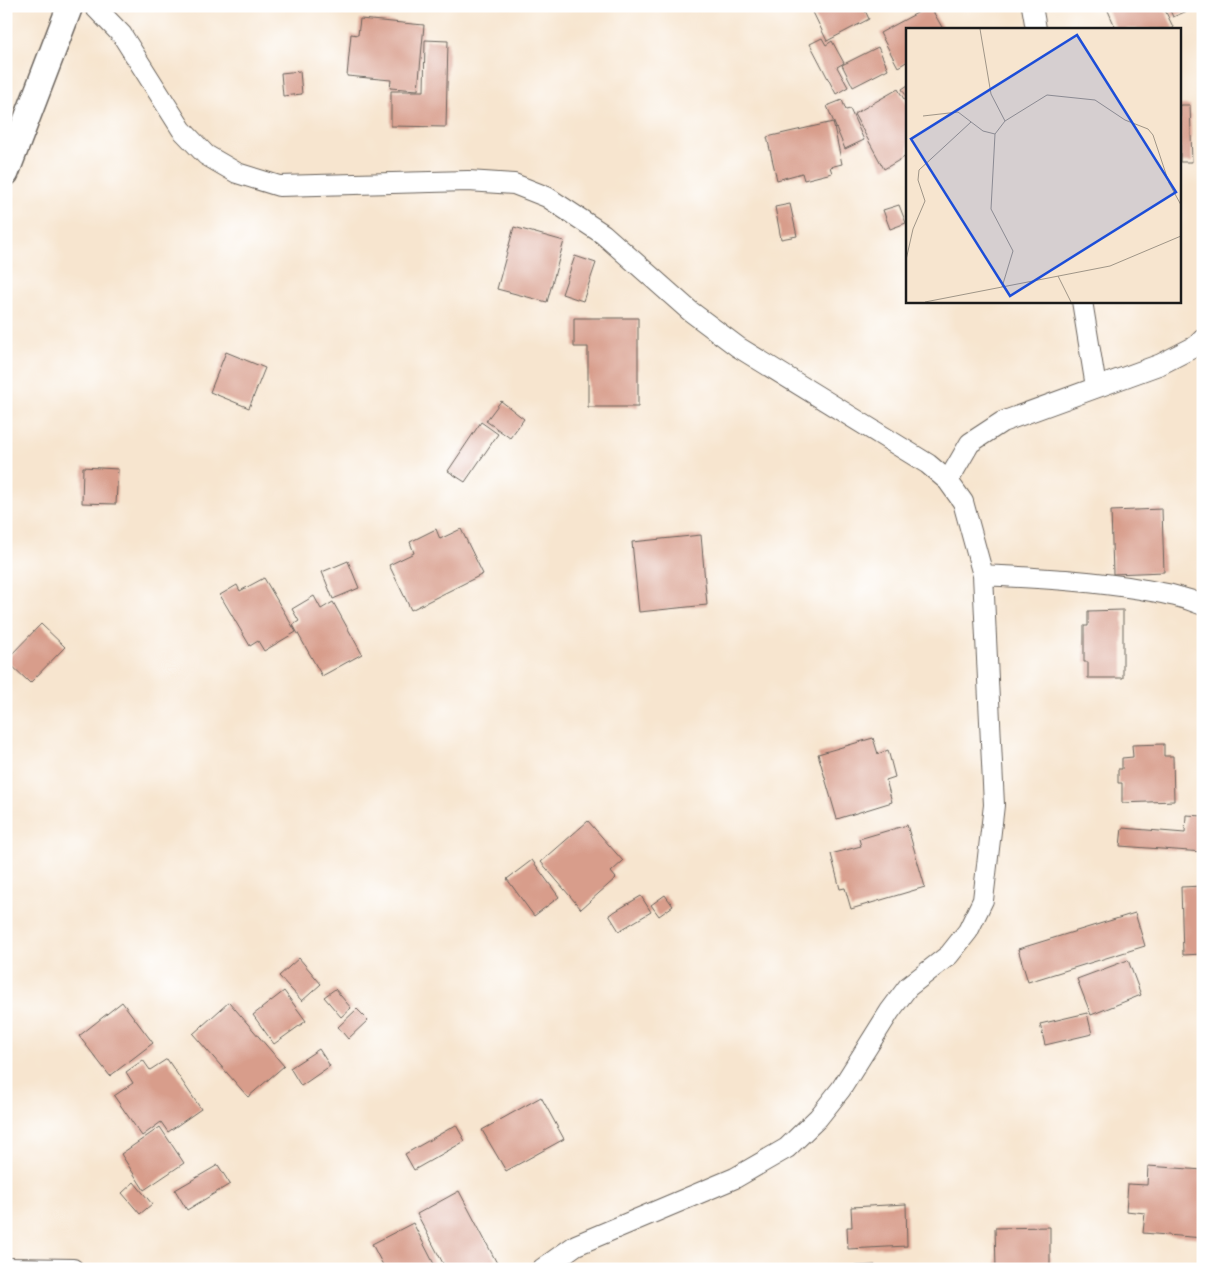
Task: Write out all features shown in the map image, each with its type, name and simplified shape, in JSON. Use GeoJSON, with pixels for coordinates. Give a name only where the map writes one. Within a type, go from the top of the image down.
{"type":"FeatureCollection","features":[{"type":"Feature","properties":{"kind":"street"},"geometry":{"type":"LineString","coordinates":[[6,173],[70,6]]}},
{"type":"Feature","properties":{"kind":"street"},"geometry":{"type":"LineString","coordinates":[[94,6],[122,35],[182,130],[206,154],[237,173],[279,186],[468,181],[514,184],[547,197],[603,234],[690,311],[738,347],[928,464],[948,481],[963,502],[983,575],[994,805],[983,900],[968,932],[949,955],[908,987],[890,1011],[841,1089],[818,1118],[787,1148],[735,1178],[576,1245],[542,1269]]}},
{"type":"Feature","properties":{"kind":"street"},"geometry":{"type":"LineString","coordinates":[[1032,6],[1036,28]]}},
{"type":"Feature","properties":{"kind":"street"},"geometry":{"type":"LineString","coordinates":[[1082,302],[1096,387]]}},
{"type":"Feature","properties":{"kind":"street"},"geometry":{"type":"LineString","coordinates":[[948,481],[970,442],[1002,422],[1161,364],[1196,346],[1203,339]]}},
{"type":"Feature","properties":{"kind":"street"},"geometry":{"type":"LineString","coordinates":[[983,575],[1104,584],[1183,597],[1203,605]]}},
{"type":"Feature","properties":{"kind":"street"},"geometry":{"type":"LineString","coordinates":[[6,1268],[73,1269]]}},
{"type":"Feature","properties":{"kind":"building"},"geometry":{"type":"Polygon","coordinates":[[[810,6],[863,6],[869,19],[827,41],[810,6]]]}},
{"type":"Feature","properties":{"kind":"building"},"geometry":{"type":"Polygon","coordinates":[[[930,6],[942,28],[906,28],[906,62],[898,67],[880,33],[930,6]]]}},
{"type":"Feature","properties":{"kind":"building"},"geometry":{"type":"Polygon","coordinates":[[[1106,6],[1163,6],[1174,28],[1116,28],[1106,6]]]}},
{"type":"Feature","properties":{"kind":"building"},"geometry":{"type":"Polygon","coordinates":[[[1168,6],[1194,6],[1194,8],[1173,17],[1168,6]]]}},
{"type":"Feature","properties":{"kind":"building"},"geometry":{"type":"Polygon","coordinates":[[[360,19],[424,25],[418,90],[390,88],[391,80],[347,76],[351,34],[358,35],[360,19]]]}},
{"type":"Feature","properties":{"kind":"building"},"geometry":{"type":"Polygon","coordinates":[[[822,38],[826,45],[832,41],[844,63],[837,67],[848,87],[836,94],[810,44],[822,38]]]}},
{"type":"Feature","properties":{"kind":"building"},"geometry":{"type":"Polygon","coordinates":[[[425,40],[448,41],[446,127],[391,126],[391,91],[424,91],[425,40]]]}},
{"type":"Feature","properties":{"kind":"building"},"geometry":{"type":"Polygon","coordinates":[[[878,47],[888,69],[853,87],[842,65],[878,47]]]}},
{"type":"Feature","properties":{"kind":"building"},"geometry":{"type":"Polygon","coordinates":[[[300,71],[302,94],[283,96],[281,73],[300,71]]]}},
{"type":"Feature","properties":{"kind":"building"},"geometry":{"type":"Polygon","coordinates":[[[906,86],[906,96],[902,89],[906,86]]]}},
{"type":"Feature","properties":{"kind":"building"},"geometry":{"type":"Polygon","coordinates":[[[898,89],[906,103],[906,156],[884,169],[854,114],[898,89]]]}},
{"type":"Feature","properties":{"kind":"building"},"geometry":{"type":"Polygon","coordinates":[[[842,100],[846,110],[850,109],[864,140],[845,149],[827,106],[842,100]]]}},
{"type":"Feature","properties":{"kind":"building"},"geometry":{"type":"Polygon","coordinates":[[[1182,105],[1190,105],[1192,162],[1182,162],[1182,105]]]}},
{"type":"Feature","properties":{"kind":"building"},"geometry":{"type":"Polygon","coordinates":[[[833,122],[842,164],[830,167],[832,173],[804,180],[802,173],[777,180],[767,137],[833,122]]]}},
{"type":"Feature","properties":{"kind":"building"},"geometry":{"type":"Polygon","coordinates":[[[790,204],[797,236],[781,239],[775,207],[790,204]]]}},
{"type":"Feature","properties":{"kind":"building"},"geometry":{"type":"Polygon","coordinates":[[[899,205],[906,223],[890,229],[883,210],[899,205]]]}},
{"type":"Feature","properties":{"kind":"building"},"geometry":{"type":"Polygon","coordinates":[[[514,227],[564,241],[547,302],[497,289],[514,227]]]}},
{"type":"Feature","properties":{"kind":"building"},"geometry":{"type":"Polygon","coordinates":[[[575,256],[596,263],[583,301],[562,294],[575,256]]]}},
{"type":"Feature","properties":{"kind":"building"},"geometry":{"type":"Polygon","coordinates":[[[574,318],[638,318],[638,407],[588,407],[588,347],[574,347],[574,318]]]}},
{"type":"Feature","properties":{"kind":"building"},"geometry":{"type":"Polygon","coordinates":[[[226,352],[265,368],[249,408],[210,392],[226,352]]]}},
{"type":"Feature","properties":{"kind":"building"},"geometry":{"type":"Polygon","coordinates":[[[501,401],[524,419],[510,438],[486,421],[501,401]]]}},
{"type":"Feature","properties":{"kind":"building"},"geometry":{"type":"Polygon","coordinates":[[[481,422],[498,434],[465,482],[448,471],[481,422]]]}},
{"type":"Feature","properties":{"kind":"building"},"geometry":{"type":"Polygon","coordinates":[[[83,467],[118,469],[116,504],[82,503],[83,467]]]}},
{"type":"Feature","properties":{"kind":"building"},"geometry":{"type":"Polygon","coordinates":[[[1162,509],[1164,572],[1113,574],[1111,511],[1162,509]]]}},
{"type":"Feature","properties":{"kind":"building"},"geometry":{"type":"Polygon","coordinates":[[[436,529],[440,539],[461,529],[483,574],[411,610],[389,565],[414,553],[410,542],[436,529]]]}},
{"type":"Feature","properties":{"kind":"building"},"geometry":{"type":"Polygon","coordinates":[[[701,535],[707,605],[639,612],[632,542],[701,535]]]}},
{"type":"Feature","properties":{"kind":"building"},"geometry":{"type":"Polygon","coordinates":[[[348,561],[359,588],[333,599],[322,572],[348,561]]]}},
{"type":"Feature","properties":{"kind":"building"},"geometry":{"type":"Polygon","coordinates":[[[264,578],[296,632],[264,651],[258,641],[250,646],[220,595],[237,585],[240,591],[264,578]]]}},
{"type":"Feature","properties":{"kind":"building"},"geometry":{"type":"Polygon","coordinates":[[[314,596],[321,609],[333,602],[362,654],[322,676],[293,625],[299,621],[292,609],[314,596]]]}},
{"type":"Feature","properties":{"kind":"building"},"geometry":{"type":"Polygon","coordinates":[[[1123,610],[1123,678],[1088,678],[1088,662],[1084,662],[1084,626],[1088,626],[1088,611],[1123,610]]]}},
{"type":"Feature","properties":{"kind":"building"},"geometry":{"type":"Polygon","coordinates":[[[41,624],[65,647],[30,683],[6,660],[41,624]]]}},
{"type":"Feature","properties":{"kind":"building"},"geometry":{"type":"Polygon","coordinates":[[[873,738],[878,754],[888,750],[895,777],[886,780],[892,802],[837,819],[818,754],[873,738]]]}},
{"type":"Feature","properties":{"kind":"building"},"geometry":{"type":"Polygon","coordinates":[[[1164,744],[1164,756],[1173,756],[1174,801],[1122,803],[1122,783],[1118,783],[1118,769],[1122,769],[1122,758],[1133,757],[1132,745],[1164,744]]]}},
{"type":"Feature","properties":{"kind":"building"},"geometry":{"type":"Polygon","coordinates":[[[1186,815],[1203,816],[1203,852],[1120,846],[1122,828],[1185,833],[1186,815]]]}},
{"type":"Feature","properties":{"kind":"building"},"geometry":{"type":"Polygon","coordinates":[[[588,821],[623,861],[611,872],[616,878],[581,909],[541,862],[588,821]]]}},
{"type":"Feature","properties":{"kind":"building"},"geometry":{"type":"Polygon","coordinates":[[[907,825],[925,887],[851,909],[845,888],[840,889],[831,854],[861,846],[859,839],[907,825]]]}},
{"type":"Feature","properties":{"kind":"building"},"geometry":{"type":"Polygon","coordinates":[[[532,860],[559,897],[534,916],[507,879],[532,860]]]}},
{"type":"Feature","properties":{"kind":"building"},"geometry":{"type":"Polygon","coordinates":[[[1203,886],[1203,954],[1183,955],[1181,887],[1203,886]]]}},
{"type":"Feature","properties":{"kind":"building"},"geometry":{"type":"Polygon","coordinates":[[[665,895],[673,906],[659,916],[651,905],[665,895]]]}},
{"type":"Feature","properties":{"kind":"building"},"geometry":{"type":"Polygon","coordinates":[[[641,896],[651,912],[619,931],[609,915],[641,896]]]}},
{"type":"Feature","properties":{"kind":"building"},"geometry":{"type":"Polygon","coordinates":[[[1135,913],[1145,946],[1028,982],[1018,949],[1135,913]]]}},
{"type":"Feature","properties":{"kind":"building"},"geometry":{"type":"Polygon","coordinates":[[[299,958],[321,984],[302,1001],[279,976],[299,958]]]}},
{"type":"Feature","properties":{"kind":"building"},"geometry":{"type":"Polygon","coordinates":[[[1128,960],[1141,995],[1091,1015],[1077,979],[1128,960]]]}},
{"type":"Feature","properties":{"kind":"building"},"geometry":{"type":"Polygon","coordinates":[[[335,989],[351,1008],[341,1017],[324,997],[335,989]]]}},
{"type":"Feature","properties":{"kind":"building"},"geometry":{"type":"Polygon","coordinates":[[[284,991],[306,1021],[274,1044],[253,1015],[284,991]]]}},
{"type":"Feature","properties":{"kind":"building"},"geometry":{"type":"Polygon","coordinates":[[[122,1002],[153,1043],[110,1076],[79,1036],[122,1002]]]}},
{"type":"Feature","properties":{"kind":"building"},"geometry":{"type":"Polygon","coordinates":[[[229,1002],[284,1066],[248,1097],[193,1034],[229,1002]]]}},
{"type":"Feature","properties":{"kind":"building"},"geometry":{"type":"Polygon","coordinates":[[[357,1009],[368,1020],[348,1039],[338,1027],[357,1009]]]}},
{"type":"Feature","properties":{"kind":"building"},"geometry":{"type":"Polygon","coordinates":[[[1087,1013],[1092,1034],[1045,1045],[1040,1024],[1087,1013]]]}},
{"type":"Feature","properties":{"kind":"building"},"geometry":{"type":"Polygon","coordinates":[[[319,1049],[330,1066],[301,1086],[290,1068],[319,1049]]]}},
{"type":"Feature","properties":{"kind":"building"},"geometry":{"type":"Polygon","coordinates":[[[167,1059],[201,1109],[168,1132],[161,1122],[142,1136],[114,1096],[133,1083],[126,1072],[143,1060],[150,1070],[167,1059]]]}},
{"type":"Feature","properties":{"kind":"building"},"geometry":{"type":"Polygon","coordinates":[[[541,1097],[564,1139],[506,1171],[482,1130],[541,1097]]]}},
{"type":"Feature","properties":{"kind":"building"},"geometry":{"type":"Polygon","coordinates":[[[456,1125],[465,1141],[414,1170],[405,1154],[456,1125]]]}},
{"type":"Feature","properties":{"kind":"building"},"geometry":{"type":"Polygon","coordinates":[[[160,1127],[184,1163],[144,1190],[121,1154],[160,1127]]]}},
{"type":"Feature","properties":{"kind":"building"},"geometry":{"type":"Polygon","coordinates":[[[218,1165],[230,1184],[187,1210],[175,1190],[218,1165]]]}},
{"type":"Feature","properties":{"kind":"building"},"geometry":{"type":"Polygon","coordinates":[[[1148,1166],[1203,1170],[1203,1238],[1143,1233],[1145,1213],[1126,1211],[1128,1184],[1147,1185],[1148,1166]]]}},
{"type":"Feature","properties":{"kind":"building"},"geometry":{"type":"Polygon","coordinates":[[[134,1182],[152,1204],[140,1214],[122,1193],[134,1182]]]}},
{"type":"Feature","properties":{"kind":"building"},"geometry":{"type":"Polygon","coordinates":[[[459,1191],[500,1269],[446,1269],[417,1214],[459,1191]]]}},
{"type":"Feature","properties":{"kind":"building"},"geometry":{"type":"Polygon","coordinates":[[[906,1204],[907,1246],[848,1249],[847,1227],[852,1227],[851,1207],[906,1204]]]}},
{"type":"Feature","properties":{"kind":"building"},"geometry":{"type":"Polygon","coordinates":[[[413,1223],[434,1264],[425,1269],[385,1269],[372,1244],[413,1223]]]}},
{"type":"Feature","properties":{"kind":"building"},"geometry":{"type":"Polygon","coordinates":[[[1050,1227],[1050,1269],[996,1269],[995,1228],[1050,1227]]]}},
{"type":"Feature","properties":{"kind":"building"},"geometry":{"type":"Polygon","coordinates":[[[875,1265],[875,1269],[840,1269],[840,1267],[875,1265]]]}}]}
